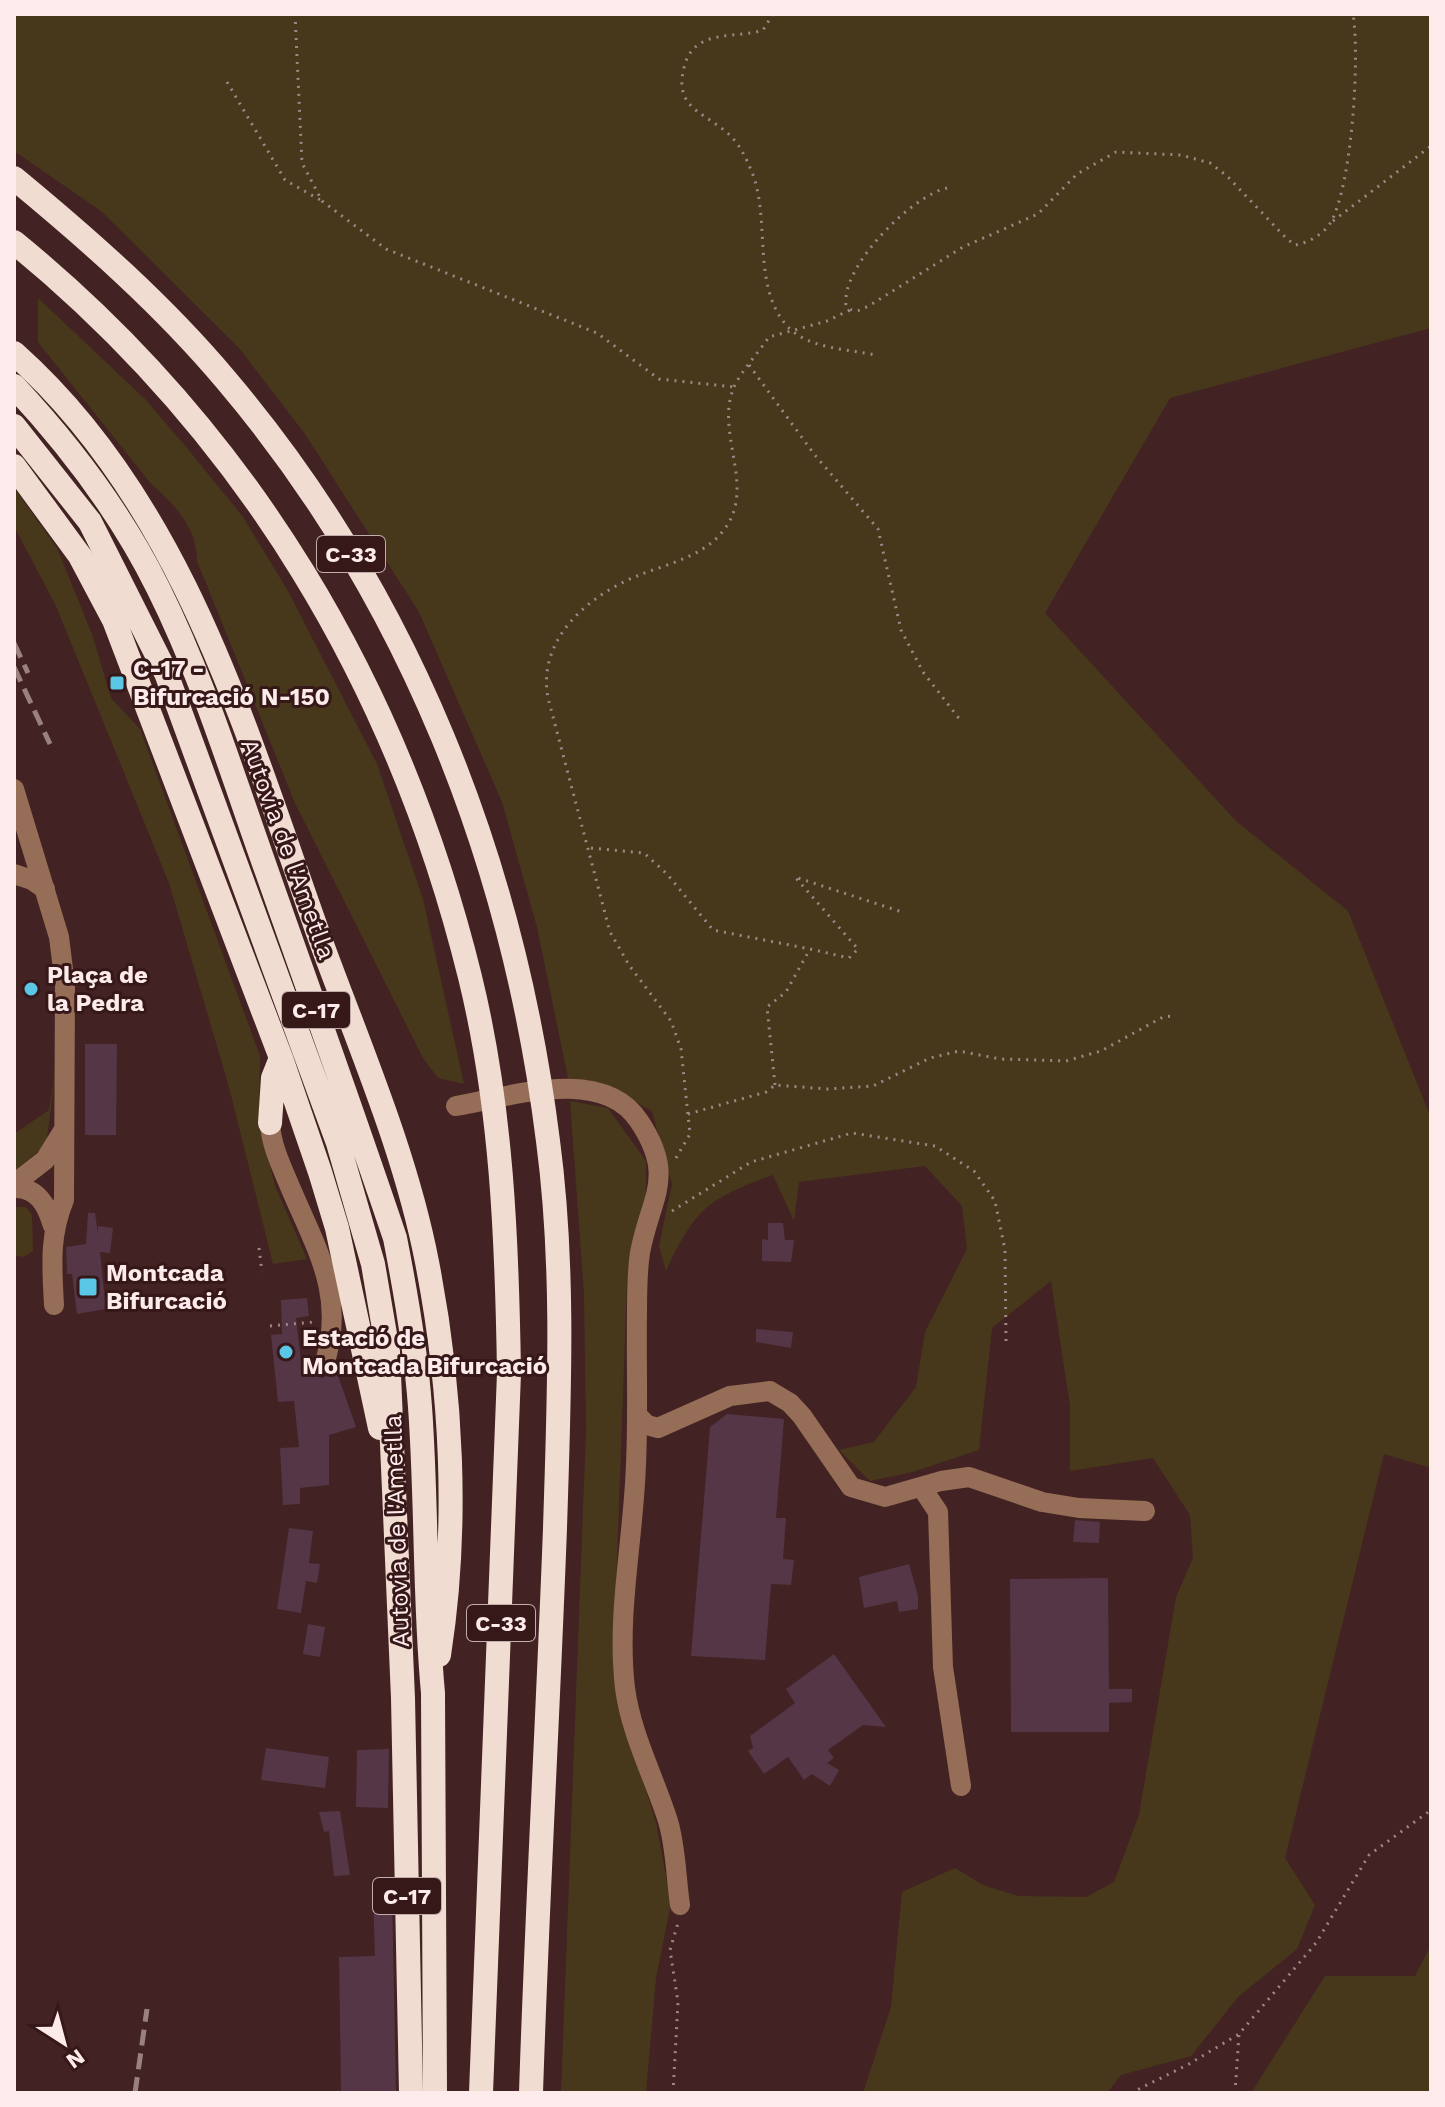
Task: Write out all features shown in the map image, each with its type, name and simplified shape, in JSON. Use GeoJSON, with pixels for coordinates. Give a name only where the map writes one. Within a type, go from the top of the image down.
{"type":"FeatureCollection","features":[{"type":"Feature","properties":{"kind":"highway","name":"C-33"},"geometry":{"type":"LineString","coordinates":[[14,178],[124,273],[225,379],[319,505],[369,583],[453,758],[483,838],[506,914],[530,1025],[549,1144],[559,1383],[531,2093]]}},
{"type":"Feature","properties":{"kind":"highway","name":"C-33"},"geometry":{"type":"LineString","coordinates":[[14,242],[88,306],[188,411],[235,468],[285,541],[347,647],[407,774],[435,854],[471,979],[499,1152],[508,1272],[508,1489],[481,2093]]}},
{"type":"Feature","properties":{"kind":"highway"},"geometry":{"type":"LineString","coordinates":[[14,353],[112,462],[153,526],[205,628],[272,798],[403,1170],[434,1298],[449,1456],[449,1571],[433,1693]]}},
{"type":"Feature","properties":{"kind":"highway","name":"Autovia de l'Ametlla"},"geometry":{"type":"LineString","coordinates":[[14,386],[54,429],[95,484],[159,589],[205,700],[395,1238],[411,1326],[420,1404],[427,1635],[433,1693],[435,2093]]}},
{"type":"Feature","properties":{"kind":"highway","name":"Autovia de l'Ametlla"},"geometry":{"type":"LineString","coordinates":[[14,426],[90,522],[142,619],[171,688],[338,1143],[373,1264],[388,1352],[403,1698],[411,2093]]}},
{"type":"Feature","properties":{"kind":"highway"},"geometry":{"type":"LineString","coordinates":[[14,466],[80,556],[114,620],[301,1114],[337,1228],[363,1337],[377,1423],[392,1452]]}},
{"type":"Feature","properties":{"kind":"highway"},"geometry":{"type":"LineString","coordinates":[[270,1123],[273,1078],[281,1058]]}},
{"type":"Feature","properties":{"kind":"highway"},"geometry":{"type":"LineString","coordinates":[[270,1123],[281,1115],[301,1114]]}},
{"type":"Feature","properties":{"kind":"street"},"geometry":{"type":"LineString","coordinates":[[14,830],[15,793]]}},
{"type":"Feature","properties":{"kind":"street"},"geometry":{"type":"LineString","coordinates":[[15,793],[59,937],[65,985],[64,1200],[53,1226]]}},
{"type":"Feature","properties":{"kind":"street"},"geometry":{"type":"LineString","coordinates":[[14,839],[33,850]]}},
{"type":"Feature","properties":{"kind":"street"},"geometry":{"type":"LineString","coordinates":[[14,874],[32,880],[45,889]]}},
{"type":"Feature","properties":{"kind":"street"},"geometry":{"type":"LineString","coordinates":[[456,1106],[560,1089],[599,1093],[617,1100],[640,1121],[661,1174],[640,1252],[637,1311],[639,1417],[621,1633],[626,1692],[645,1762],[669,1823],[680,1905]]}},
{"type":"Feature","properties":{"kind":"street"},"geometry":{"type":"LineString","coordinates":[[270,1123],[276,1152],[326,1275],[334,1321],[324,1365]]}},
{"type":"Feature","properties":{"kind":"street"},"geometry":{"type":"LineString","coordinates":[[14,1186],[45,1160],[63,1131]]}},
{"type":"Feature","properties":{"kind":"street"},"geometry":{"type":"LineString","coordinates":[[14,1186],[36,1194],[44,1202],[53,1226],[54,1305]]}},
{"type":"Feature","properties":{"kind":"street"},"geometry":{"type":"LineString","coordinates":[[639,1417],[647,1425],[658,1428],[730,1396],[770,1391],[790,1403],[802,1416],[851,1487],[885,1497],[969,1477],[1042,1502],[1079,1508],[1145,1511]]}},
{"type":"Feature","properties":{"kind":"street"},"geometry":{"type":"LineString","coordinates":[[922,1488],[938,1512],[943,1667],[961,1786]]}},
{"type":"Feature","properties":{"kind":"path"},"geometry":{"type":"LineString","coordinates":[[295,14],[302,163],[322,201]]}},
{"type":"Feature","properties":{"kind":"path"},"geometry":{"type":"LineString","coordinates":[[773,14],[763,30],[719,36],[701,43],[691,52],[683,79],[684,92],[692,110],[732,138],[754,175],[771,301],[790,329],[823,346],[875,355]]}},
{"type":"Feature","properties":{"kind":"path"},"geometry":{"type":"LineString","coordinates":[[1331,222],[1354,110],[1353,14]]}},
{"type":"Feature","properties":{"kind":"path"},"geometry":{"type":"LineString","coordinates":[[227,82],[285,180],[322,201],[386,249],[597,333],[659,379],[734,387]]}},
{"type":"Feature","properties":{"kind":"path"},"geometry":{"type":"LineString","coordinates":[[947,188],[907,211],[865,255],[846,293],[846,305],[850,310],[856,312],[872,304],[963,247],[1038,214],[1077,174],[1116,152],[1181,155],[1210,163],[1295,245],[1312,239],[1431,146]]}},
{"type":"Feature","properties":{"kind":"path"},"geometry":{"type":"LineString","coordinates":[[661,1174],[690,1134],[676,1033],[610,932],[592,875],[591,848],[548,698],[546,664],[563,630],[592,601],[636,576],[688,557],[723,531],[737,493],[730,429],[734,387],[769,337],[790,329],[808,327],[850,310]]}},
{"type":"Feature","properties":{"kind":"path"},"geometry":{"type":"LineString","coordinates":[[749,365],[814,454],[878,529],[901,630],[923,672],[961,721]]}},
{"type":"Feature","properties":{"kind":"path"},"geometry":{"type":"LineString","coordinates":[[591,848],[644,853],[667,874],[713,930],[849,958],[858,949],[795,877],[905,913]]}},
{"type":"Feature","properties":{"kind":"path"},"geometry":{"type":"LineString","coordinates":[[775,1085],[767,1007],[786,992],[810,949]]}},
{"type":"Feature","properties":{"kind":"path"},"geometry":{"type":"LineString","coordinates":[[775,1085],[783,1089],[873,1086],[930,1058],[959,1051],[1000,1059],[1066,1061],[1101,1051],[1156,1020],[1174,1016]]}},
{"type":"Feature","properties":{"kind":"path"},"geometry":{"type":"LineString","coordinates":[[688,1114],[766,1092],[775,1085]]}},
{"type":"Feature","properties":{"kind":"path"},"geometry":{"type":"LineString","coordinates":[[649,1225],[751,1162],[852,1133],[935,1146],[974,1171],[995,1201],[1005,1250],[1006,1342]]}},
{"type":"Feature","properties":{"kind":"path"},"geometry":{"type":"LineString","coordinates":[[259,1248],[262,1272]]}},
{"type":"Feature","properties":{"kind":"path"},"geometry":{"type":"LineString","coordinates":[[270,1326],[334,1321]]}},
{"type":"Feature","properties":{"kind":"path"},"geometry":{"type":"LineString","coordinates":[[1131,2093],[1239,2034],[1316,1943],[1369,1855],[1431,1810]]}},
{"type":"Feature","properties":{"kind":"path"},"geometry":{"type":"LineString","coordinates":[[673,2093],[678,2002],[670,1950],[680,1905]]}},
{"type":"Feature","properties":{"kind":"path"},"geometry":{"type":"LineString","coordinates":[[1235,2093],[1239,2034]]}},
{"type":"Feature","properties":{"kind":"shaded area"},"geometry":{"type":"Polygon","coordinates":[[[14,14],[1431,14],[1431,328],[1170,398],[1045,613],[1236,821],[1348,911],[1431,1118],[1431,1468],[1384,1454],[1285,1858],[1315,1905],[1297,1949],[1238,1997],[1191,2056],[1121,2075],[1107,2093],[863,2093],[891,2007],[902,1892],[955,1868],[983,1885],[1018,1896],[1086,1897],[1114,1882],[1139,1815],[1176,1597],[1193,1558],[1190,1515],[1153,1458],[1070,1471],[1070,1406],[1051,1281],[992,1328],[979,1450],[913,1472],[870,1481],[839,1450],[874,1442],[916,1387],[925,1332],[967,1249],[962,1206],[925,1166],[799,1182],[794,1221],[773,1175],[751,1183],[706,1208],[686,1233],[666,1271],[659,1246],[672,1184],[652,1111],[602,1084],[568,1078],[537,927],[502,802],[419,612],[305,434],[239,348],[101,211],[14,151],[14,14]]]}},
{"type":"Feature","properties":{"kind":"shaded area"},"geometry":{"type":"Polygon","coordinates":[[[38,298],[145,399],[187,448],[243,517],[288,591],[377,764],[423,899],[464,1084],[438,1078],[423,1058],[295,803],[197,561],[193,538],[184,518],[152,485],[38,342],[38,298]]]}},
{"type":"Feature","properties":{"kind":"shaded area"},"geometry":{"type":"Polygon","coordinates":[[[14,488],[57,548],[92,634],[111,698],[140,729],[260,1056],[259,1120],[275,1186],[307,1259],[273,1264],[229,1087],[169,883],[56,606],[14,526],[14,488]]]}},
{"type":"Feature","properties":{"kind":"shaded area"},"geometry":{"type":"Polygon","coordinates":[[[57,1062],[46,1145],[14,1171],[14,1134],[49,1110],[57,1062]]]}},
{"type":"Feature","properties":{"kind":"shaded area"},"geometry":{"type":"Polygon","coordinates":[[[570,1101],[608,1108],[646,1161],[646,1203],[627,1284],[613,1670],[619,1702],[656,1823],[671,1903],[656,1978],[646,2093],[561,2093],[586,1430],[584,1294],[570,1101]]]}},
{"type":"Feature","properties":{"kind":"shaded area"},"geometry":{"type":"Polygon","coordinates":[[[26,1207],[32,1215],[33,1251],[24,1257],[14,1255],[14,1209],[26,1207]]]}},
{"type":"Feature","properties":{"kind":"shaded area"},"geometry":{"type":"Polygon","coordinates":[[[1431,1945],[1431,2093],[1251,2093],[1325,1976],[1415,1976],[1431,1945]]]}},
{"type":"Feature","properties":{"kind":"building"},"geometry":{"type":"Polygon","coordinates":[[[85,1044],[117,1044],[116,1135],[85,1135],[85,1044]]]}},
{"type":"Feature","properties":{"kind":"building"},"geometry":{"type":"Polygon","coordinates":[[[88,1213],[95,1213],[98,1234],[98,1226],[113,1228],[110,1253],[100,1252],[106,1309],[77,1314],[72,1274],[67,1274],[66,1247],[86,1244],[88,1213]]]}},
{"type":"Feature","properties":{"kind":"building"},"geometry":{"type":"Polygon","coordinates":[[[768,1223],[783,1223],[785,1240],[794,1240],[791,1262],[762,1261],[762,1239],[768,1240],[768,1223]]]}},
{"type":"Feature","properties":{"kind":"building"},"geometry":{"type":"Polygon","coordinates":[[[307,1298],[309,1316],[296,1318],[302,1370],[322,1378],[336,1370],[356,1427],[329,1435],[329,1485],[300,1488],[300,1504],[283,1505],[280,1448],[299,1447],[294,1401],[278,1402],[271,1335],[282,1334],[281,1300],[307,1298]]]}},
{"type":"Feature","properties":{"kind":"building"},"geometry":{"type":"Polygon","coordinates":[[[756,1329],[793,1332],[791,1348],[756,1342],[756,1329]]]}},
{"type":"Feature","properties":{"kind":"building"},"geometry":{"type":"Polygon","coordinates":[[[727,1414],[784,1419],[776,1518],[786,1518],[783,1559],[794,1560],[791,1585],[771,1584],[765,1660],[691,1656],[710,1427],[727,1414]]]}},
{"type":"Feature","properties":{"kind":"building"},"geometry":{"type":"Polygon","coordinates":[[[1075,1520],[1100,1522],[1099,1543],[1073,1542],[1075,1520]]]}},
{"type":"Feature","properties":{"kind":"building"},"geometry":{"type":"Polygon","coordinates":[[[289,1528],[313,1531],[309,1563],[320,1564],[317,1583],[306,1581],[301,1613],[277,1609],[289,1528]]]}},
{"type":"Feature","properties":{"kind":"building"},"geometry":{"type":"Polygon","coordinates":[[[909,1564],[918,1596],[918,1609],[899,1612],[897,1601],[864,1608],[859,1577],[909,1564]]]}},
{"type":"Feature","properties":{"kind":"building"},"geometry":{"type":"Polygon","coordinates":[[[1108,1578],[1109,1689],[1132,1689],[1132,1702],[1109,1703],[1109,1732],[1011,1732],[1010,1579],[1108,1578]]]}},
{"type":"Feature","properties":{"kind":"building"},"geometry":{"type":"Polygon","coordinates":[[[308,1624],[325,1627],[320,1657],[303,1654],[308,1624]]]}},
{"type":"Feature","properties":{"kind":"building"},"geometry":{"type":"Polygon","coordinates":[[[834,1654],[886,1727],[863,1725],[828,1750],[834,1758],[827,1763],[839,1770],[830,1786],[812,1774],[804,1780],[788,1757],[764,1774],[748,1751],[753,1748],[750,1736],[795,1703],[786,1689],[834,1654]]]}},
{"type":"Feature","properties":{"kind":"building"},"geometry":{"type":"Polygon","coordinates":[[[266,1748],[329,1757],[325,1788],[261,1780],[266,1748]]]}},
{"type":"Feature","properties":{"kind":"building"},"geometry":{"type":"Polygon","coordinates":[[[389,1749],[388,1808],[356,1807],[357,1750],[389,1749]]]}},
{"type":"Feature","properties":{"kind":"building"},"geometry":{"type":"Polygon","coordinates":[[[340,1811],[350,1875],[334,1876],[329,1831],[324,1832],[319,1812],[340,1811]]]}},
{"type":"Feature","properties":{"kind":"building"},"geometry":{"type":"Polygon","coordinates":[[[392,1891],[396,2093],[341,2093],[339,1957],[375,1956],[373,1892],[392,1891]]]}},
{"type":"Feature","properties":{"kind":"railway"},"geometry":{"type":"LineString","coordinates":[[14,643],[28,673]]}},
{"type":"Feature","properties":{"kind":"railway"},"geometry":{"type":"LineString","coordinates":[[14,667],[50,744]]}},
{"type":"Feature","properties":{"kind":"railway"},"geometry":{"type":"LineString","coordinates":[[135,2093],[147,2009]]}},
{"type":"Feature","properties":{"kind":"place","name":"C-17 - Bifurcació N-150"},"geometry":{"type":"Point","coordinates":[117,683]}},
{"type":"Feature","properties":{"kind":"place","name":"Plaça de la Pedra"},"geometry":{"type":"Point","coordinates":[31,989]}},
{"type":"Feature","properties":{"kind":"place","name":"Montcada Bifurcació"},"geometry":{"type":"Point","coordinates":[88,1287]}},
{"type":"Feature","properties":{"kind":"place","name":"Estació de Montcada Bifurcació"},"geometry":{"type":"Point","coordinates":[286,1352]}}]}
